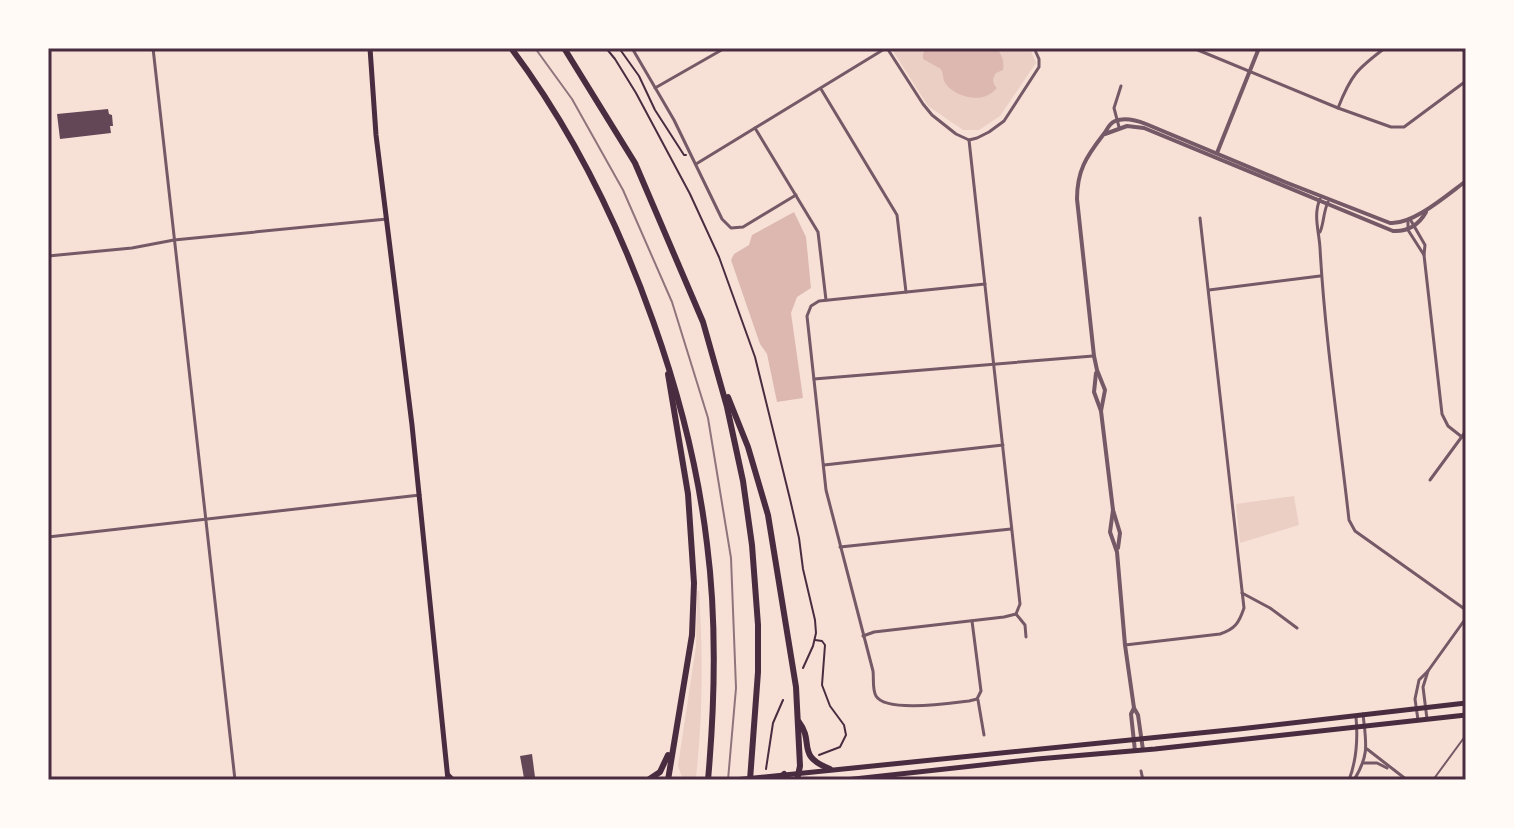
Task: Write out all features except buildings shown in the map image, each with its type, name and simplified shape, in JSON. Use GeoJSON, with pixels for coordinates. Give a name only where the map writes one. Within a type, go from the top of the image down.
{"type":"FeatureCollection","features":[{"type":"Feature","properties":{"kind":"highway"},"geometry":{"type":"LineString","coordinates":[[511,48],[562,121],[594,179],[633,266],[682,409],[693,454],[708,547],[713,617],[714,679],[708,780]]}},
{"type":"Feature","properties":{"kind":"highway"},"geometry":{"type":"LineString","coordinates":[[564,48],[635,163],[703,322],[717,368],[743,481],[752,545],[758,657],[750,780]]}},
{"type":"Feature","properties":{"kind":"highway"},"geometry":{"type":"LineString","coordinates":[[664,351],[688,494],[694,583],[692,635],[668,780]]}},
{"type":"Feature","properties":{"kind":"highway"},"geometry":{"type":"LineString","coordinates":[[717,368],[748,447],[768,515],[799,722],[800,766],[792,777]]}},
{"type":"Feature","properties":{"kind":"highway"},"geometry":{"type":"LineString","coordinates":[[799,722],[809,755],[830,769]]}},
{"type":"Feature","properties":{"kind":"highway"},"geometry":{"type":"LineString","coordinates":[[648,780],[660,772],[672,748]]}},
{"type":"Feature","properties":{"kind":"main road"},"geometry":{"type":"LineString","coordinates":[[370,48],[376,135],[420,495],[450,778]]}},
{"type":"Feature","properties":{"kind":"main road"},"geometry":{"type":"LineString","coordinates":[[734,780],[792,777],[830,769],[1466,703]]}},
{"type":"Feature","properties":{"kind":"main road"},"geometry":{"type":"LineString","coordinates":[[845,780],[1466,715]]}},
{"type":"Feature","properties":{"kind":"street"},"geometry":{"type":"LineString","coordinates":[[153,48],[235,780]]}},
{"type":"Feature","properties":{"kind":"street"},"geometry":{"type":"LineString","coordinates":[[632,48],[691,153],[722,219],[731,228],[743,227],[796,195]]}},
{"type":"Feature","properties":{"kind":"street"},"geometry":{"type":"LineString","coordinates":[[655,88],[725,48]]}},
{"type":"Feature","properties":{"kind":"street"},"geometry":{"type":"LineString","coordinates":[[696,164],[887,48],[932,115],[956,134],[969,140],[977,138],[1004,121],[1039,67],[1034,48]]}},
{"type":"Feature","properties":{"kind":"street"},"geometry":{"type":"LineString","coordinates":[[1193,48],[1391,127],[1404,127],[1466,81]]}},
{"type":"Feature","properties":{"kind":"street"},"geometry":{"type":"LineString","coordinates":[[1216,156],[1259,48]]}},
{"type":"Feature","properties":{"kind":"street"},"geometry":{"type":"LineString","coordinates":[[1338,108],[1356,71],[1385,48]]}},
{"type":"Feature","properties":{"kind":"street"},"geometry":{"type":"LineString","coordinates":[[1462,48],[1466,54]]}},
{"type":"Feature","properties":{"kind":"street"},"geometry":{"type":"LineString","coordinates":[[1119,127],[1114,108],[1121,86]]}},
{"type":"Feature","properties":{"kind":"street"},"geometry":{"type":"LineString","coordinates":[[821,89],[897,215],[906,292]]}},
{"type":"Feature","properties":{"kind":"street"},"geometry":{"type":"LineString","coordinates":[[1101,411],[1105,390],[1094,356],[1077,185],[1089,152],[1108,126],[1117,120],[1141,122],[1387,230],[1408,230],[1427,210]]}},
{"type":"Feature","properties":{"kind":"street"},"geometry":{"type":"LineString","coordinates":[[1105,134],[1119,127],[1134,126],[1168,136]]}},
{"type":"Feature","properties":{"kind":"street"},"geometry":{"type":"LineString","coordinates":[[755,128],[818,232],[826,300]]}},
{"type":"Feature","properties":{"kind":"street"},"geometry":{"type":"LineString","coordinates":[[969,140],[1020,604],[1016,614]]}},
{"type":"Feature","properties":{"kind":"street"},"geometry":{"type":"LineString","coordinates":[[1328,202],[1400,224],[1427,210],[1466,181]]}},
{"type":"Feature","properties":{"kind":"street"},"geometry":{"type":"LineString","coordinates":[[1320,198],[1316,220],[1320,232],[1322,276],[1349,520],[1355,531],[1466,610]]}},
{"type":"Feature","properties":{"kind":"street"},"geometry":{"type":"LineString","coordinates":[[1320,232],[1328,202]]}},
{"type":"Feature","properties":{"kind":"street"},"geometry":{"type":"LineString","coordinates":[[1125,645],[1220,634],[1232,630],[1239,623],[1244,608],[1200,218]]}},
{"type":"Feature","properties":{"kind":"street"},"geometry":{"type":"LineString","coordinates":[[48,256],[387,219]]}},
{"type":"Feature","properties":{"kind":"street"},"geometry":{"type":"LineString","coordinates":[[1409,220],[1425,245],[1442,414],[1448,426],[1462,437]]}},
{"type":"Feature","properties":{"kind":"street"},"geometry":{"type":"LineString","coordinates":[[1409,220],[1408,230],[1424,255]]}},
{"type":"Feature","properties":{"kind":"street"},"geometry":{"type":"LineString","coordinates":[[1209,290],[1322,276]]}},
{"type":"Feature","properties":{"kind":"street"},"geometry":{"type":"LineString","coordinates":[[977,699],[911,707],[881,701],[876,695],[873,671],[826,490],[807,316],[811,306],[819,301],[985,284]]}},
{"type":"Feature","properties":{"kind":"street"},"geometry":{"type":"LineString","coordinates":[[814,379],[1094,356]]}},
{"type":"Feature","properties":{"kind":"street"},"geometry":{"type":"LineString","coordinates":[[1097,370],[1094,392],[1101,411],[1113,510],[1120,533],[1117,552],[1125,645],[1143,750]]}},
{"type":"Feature","properties":{"kind":"street"},"geometry":{"type":"LineString","coordinates":[[1430,480],[1466,431]]}},
{"type":"Feature","properties":{"kind":"street"},"geometry":{"type":"LineString","coordinates":[[823,465],[1003,445]]}},
{"type":"Feature","properties":{"kind":"street"},"geometry":{"type":"LineString","coordinates":[[48,537],[420,495]]}},
{"type":"Feature","properties":{"kind":"street"},"geometry":{"type":"LineString","coordinates":[[1113,510],[1110,532],[1117,552]]}},
{"type":"Feature","properties":{"kind":"street"},"geometry":{"type":"LineString","coordinates":[[840,547],[1012,528]]}},
{"type":"Feature","properties":{"kind":"street"},"geometry":{"type":"LineString","coordinates":[[1242,593],[1297,628]]}},
{"type":"Feature","properties":{"kind":"street"},"geometry":{"type":"LineString","coordinates":[[863,636],[1016,614]]}},
{"type":"Feature","properties":{"kind":"street"},"geometry":{"type":"LineString","coordinates":[[1016,614],[1025,625],[1026,637]]}},
{"type":"Feature","properties":{"kind":"street"},"geometry":{"type":"LineString","coordinates":[[1418,720],[1415,699],[1419,680],[1466,618]]}},
{"type":"Feature","properties":{"kind":"street"},"geometry":{"type":"LineString","coordinates":[[972,621],[981,691],[977,699],[984,735]]}},
{"type":"Feature","properties":{"kind":"street"},"geometry":{"type":"LineString","coordinates":[[1427,719],[1423,687],[1428,671]]}},
{"type":"Feature","properties":{"kind":"street"},"geometry":{"type":"LineString","coordinates":[[1134,708],[1131,714],[1135,751]]}},
{"type":"Feature","properties":{"kind":"street"},"geometry":{"type":"LineString","coordinates":[[1351,780],[1364,763],[1367,749],[1359,715]]}},
{"type":"Feature","properties":{"kind":"street"},"geometry":{"type":"LineString","coordinates":[[1351,780],[1360,727]]}},
{"type":"Feature","properties":{"kind":"street"},"geometry":{"type":"LineString","coordinates":[[1367,749],[1407,780]]}},
{"type":"Feature","properties":{"kind":"street"},"geometry":{"type":"LineString","coordinates":[[1364,763],[1377,763],[1395,771]]}},
{"type":"Feature","properties":{"kind":"street"},"geometry":{"type":"LineString","coordinates":[[1141,771],[1143,780]]}},
{"type":"Feature","properties":{"kind":"lane"},"geometry":{"type":"LineString","coordinates":[[1433,780],[1466,735]]}},
{"type":"Feature","properties":{"kind":"path"},"geometry":{"type":"LineString","coordinates":[[606,48],[636,93],[683,180],[719,257],[762,379],[815,620],[811,654],[803,668]]}},
{"type":"Feature","properties":{"kind":"path"},"geometry":{"type":"LineString","coordinates":[[619,48],[639,76],[655,110],[684,155],[691,153]]}},
{"type":"Feature","properties":{"kind":"path"},"geometry":{"type":"LineString","coordinates":[[814,640],[822,641],[825,645],[822,685],[830,706],[844,725],[846,735],[835,751],[821,754],[815,759]]}},
{"type":"Feature","properties":{"kind":"path"},"geometry":{"type":"LineString","coordinates":[[766,769],[773,723],[783,700]]}},
{"type":"Feature","properties":{"kind":"shaded area"},"geometry":{"type":"Polygon","coordinates":[[[891,48],[1030,48],[1036,63],[1000,116],[979,130],[963,130],[928,106],[891,48]]]}},
{"type":"Feature","properties":{"kind":"shaded area"},"geometry":{"type":"Polygon","coordinates":[[[926,48],[952,51],[960,48],[997,48],[1003,70],[994,77],[997,88],[981,97],[957,93],[947,86],[941,69],[923,59],[926,48]]]}},
{"type":"Feature","properties":{"kind":"shaded area"},"geometry":{"type":"Polygon","coordinates":[[[794,212],[806,237],[811,288],[797,297],[791,313],[803,398],[777,402],[767,354],[760,344],[731,260],[734,254],[749,245],[752,235],[794,212]]]}},
{"type":"Feature","properties":{"kind":"shaded area"},"geometry":{"type":"Polygon","coordinates":[[[1294,496],[1299,525],[1240,543],[1236,504],[1294,496]]]}},
{"type":"Feature","properties":{"kind":"shaded area"},"geometry":{"type":"Polygon","coordinates":[[[697,591],[702,661],[698,754],[696,777],[682,777],[678,766],[696,646],[697,591]]]}},
{"type":"Feature","properties":{"kind":"railway"},"geometry":{"type":"LineString","coordinates":[[535,48],[572,99],[623,190],[672,302],[708,418],[731,558],[736,688],[728,780]]}}]}
